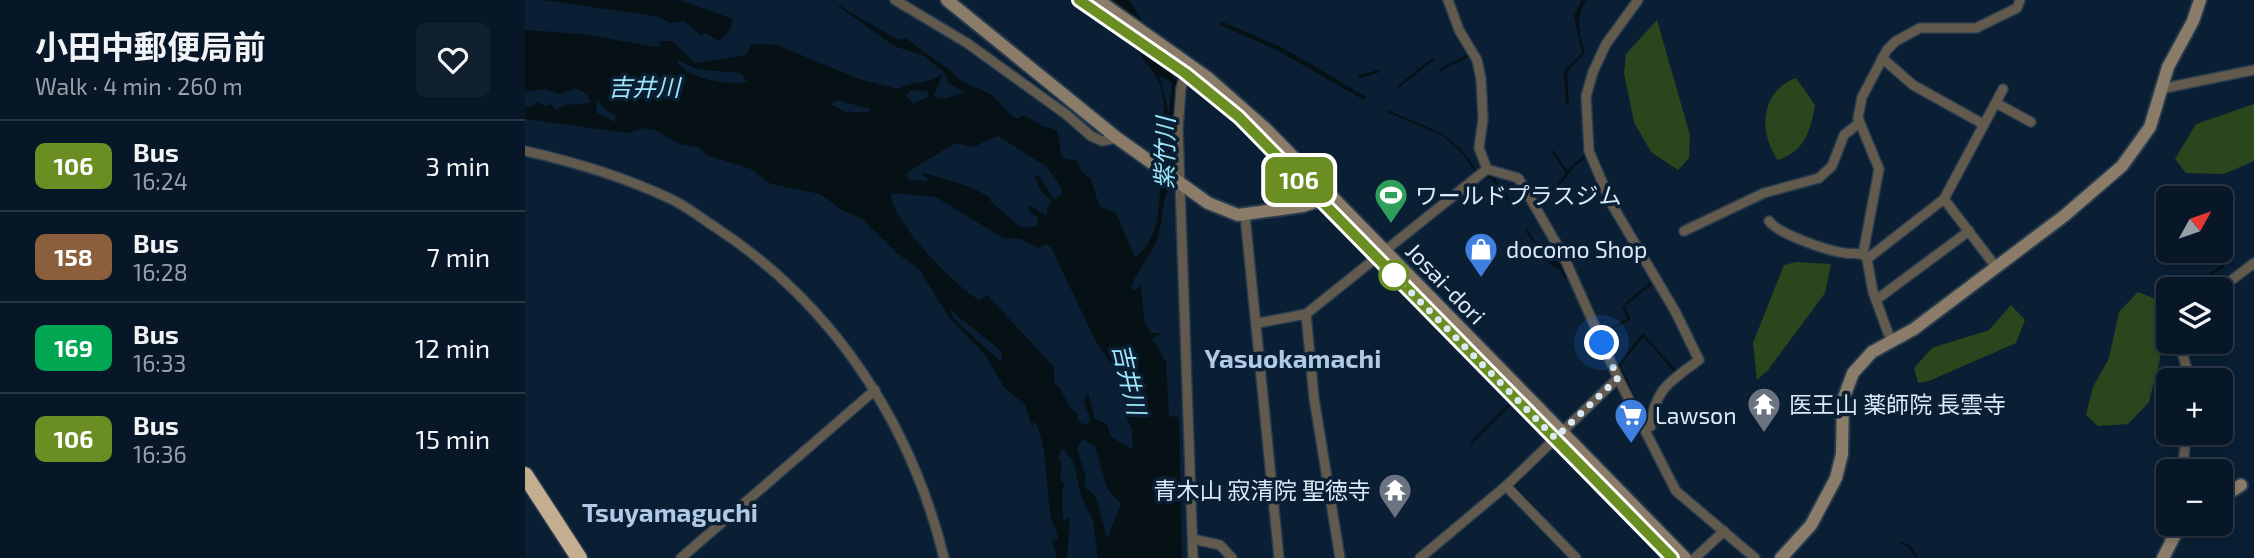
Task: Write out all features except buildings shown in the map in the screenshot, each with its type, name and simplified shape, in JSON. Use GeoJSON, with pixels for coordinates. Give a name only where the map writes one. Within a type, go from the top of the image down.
{"type":"FeatureCollection","features":[{"type":"Feature","properties":{"kind":"highway"},"geometry":{"type":"LineString","coordinates":[[525,475],[579,558]]}},
{"type":"Feature","properties":{"kind":"street"},"geometry":{"type":"LineString","coordinates":[[895,0],[967,43],[1067,115],[1091,136],[1102,141],[1117,138]]}},
{"type":"Feature","properties":{"kind":"street"},"geometry":{"type":"LineString","coordinates":[[947,0],[1117,138],[1217,207],[1245,215],[1303,206],[1324,199]]}},
{"type":"Feature","properties":{"kind":"street","name":"Josai-dori"},"geometry":{"type":"LineString","coordinates":[[1079,0],[1169,63],[1187,69]]}},
{"type":"Feature","properties":{"kind":"street","name":"Josai-dori"},"geometry":{"type":"LineString","coordinates":[[1098,0],[1160,44],[1381,254],[1558,435],[1672,558]]}},
{"type":"Feature","properties":{"kind":"street"},"geometry":{"type":"LineString","coordinates":[[1448,0],[1479,69],[1483,119],[1479,148],[1487,169]]}},
{"type":"Feature","properties":{"kind":"street"},"geometry":{"type":"LineString","coordinates":[[1638,0],[1606,44],[1593,72],[1586,96],[1589,151],[1611,203],[1675,311],[1699,360],[1662,388],[1652,411],[1651,426],[1644,429]]}},
{"type":"Feature","properties":{"kind":"street"},"geometry":{"type":"LineString","coordinates":[[1891,341],[1876,300],[1865,256],[1879,169],[1858,124],[1862,97],[1882,58],[1896,40],[1920,28],[1976,28],[2017,8],[2020,0]]}},
{"type":"Feature","properties":{"kind":"street"},"geometry":{"type":"LineString","coordinates":[[1781,558],[1811,525],[1836,478],[1842,454],[1846,384],[1862,360],[1914,329],[2122,166],[2150,127],[2160,89],[2200,0]]}},
{"type":"Feature","properties":{"kind":"street"},"geometry":{"type":"LineString","coordinates":[[1882,58],[1913,85],[1983,124]]}},
{"type":"Feature","properties":{"kind":"street"},"geometry":{"type":"LineString","coordinates":[[1187,69],[1178,129],[1193,558]]}},
{"type":"Feature","properties":{"kind":"street"},"geometry":{"type":"LineString","coordinates":[[2160,89],[2254,70]]}},
{"type":"Feature","properties":{"kind":"street"},"geometry":{"type":"LineString","coordinates":[[1769,221],[1787,236],[1846,254],[1865,256],[1944,199],[2003,89]]}},
{"type":"Feature","properties":{"kind":"street"},"geometry":{"type":"LineString","coordinates":[[1996,103],[2031,122]]}},
{"type":"Feature","properties":{"kind":"street"},"geometry":{"type":"LineString","coordinates":[[1684,231],[1764,194],[1819,178],[1832,166],[1844,135],[1858,124]]}},
{"type":"Feature","properties":{"kind":"street"},"geometry":{"type":"LineString","coordinates":[[525,151],[619,177],[673,200],[726,234],[784,279],[812,307],[875,390],[924,490],[944,558]]}},
{"type":"Feature","properties":{"kind":"street"},"geometry":{"type":"LineString","coordinates":[[1258,323],[1306,314],[1487,169]]}},
{"type":"Feature","properties":{"kind":"street"},"geometry":{"type":"LineString","coordinates":[[1487,169],[1518,178],[1523,185],[1563,255],[1618,378],[1676,491],[1755,558]]}},
{"type":"Feature","properties":{"kind":"street"},"geometry":{"type":"LineString","coordinates":[[1944,199],[1996,267]]}},
{"type":"Feature","properties":{"kind":"street"},"geometry":{"type":"LineString","coordinates":[[1245,215],[1258,323],[1279,558]]}},
{"type":"Feature","properties":{"kind":"street"},"geometry":{"type":"LineString","coordinates":[[1876,300],[1969,231]]}},
{"type":"Feature","properties":{"kind":"street"},"geometry":{"type":"LineString","coordinates":[[2233,279],[2254,263]]}},
{"type":"Feature","properties":{"kind":"street"},"geometry":{"type":"LineString","coordinates":[[1306,314],[1314,398],[1341,558]]}},
{"type":"Feature","properties":{"kind":"street"},"geometry":{"type":"LineString","coordinates":[[1427,556],[1506,486],[1618,378]]}},
{"type":"Feature","properties":{"kind":"street"},"geometry":{"type":"LineString","coordinates":[[681,558],[875,390]]}},
{"type":"Feature","properties":{"kind":"street","name":"Josai-dori"},"geometry":{"type":"LineString","coordinates":[[1558,435],[1685,558]]}},
{"type":"Feature","properties":{"kind":"street"},"geometry":{"type":"LineString","coordinates":[[2233,490],[2241,485]]}},
{"type":"Feature","properties":{"kind":"street"},"geometry":{"type":"LineString","coordinates":[[1506,486],[1576,558]]}},
{"type":"Feature","properties":{"kind":"street"},"geometry":{"type":"LineString","coordinates":[[1695,558],[1724,531]]}},
{"type":"Feature","properties":{"kind":"street"},"geometry":{"type":"LineString","coordinates":[[2165,553],[2177,536]]}},
{"type":"Feature","properties":{"kind":"street"},"geometry":{"type":"LineString","coordinates":[[1193,539],[1220,545],[1232,558]]}},
{"type":"Feature","properties":{"kind":"green space"},"geometry":{"type":"Polygon","coordinates":[[[1657,20],[1690,135],[1689,158],[1678,170],[1651,152],[1634,122],[1624,73],[1626,54],[1657,20]]]}},
{"type":"Feature","properties":{"kind":"green space"},"geometry":{"type":"Polygon","coordinates":[[[1796,78],[1815,105],[1805,139],[1794,152],[1778,160],[1767,138],[1766,114],[1775,92],[1796,78]]]}},
{"type":"Feature","properties":{"kind":"green space"},"geometry":{"type":"Polygon","coordinates":[[[2254,104],[2254,161],[2224,174],[2186,173],[2175,159],[2196,124],[2254,104]]]}},
{"type":"Feature","properties":{"kind":"green space"},"geometry":{"type":"Polygon","coordinates":[[[1796,262],[1831,264],[1825,293],[1768,370],[1757,380],[1753,343],[1784,265],[1796,262]]]}},
{"type":"Feature","properties":{"kind":"green space"},"geometry":{"type":"Polygon","coordinates":[[[2138,292],[2156,299],[2156,354],[2161,354],[2159,363],[2149,402],[2128,424],[2098,426],[2086,415],[2093,387],[2109,358],[2119,312],[2138,292]]]}},
{"type":"Feature","properties":{"kind":"green space"},"geometry":{"type":"Polygon","coordinates":[[[2011,305],[2025,320],[2016,343],[1929,381],[1918,383],[1914,368],[1932,348],[1989,330],[2011,305]]]}},
{"type":"Feature","properties":{"kind":"water"},"geometry":{"type":"Polygon","coordinates":[[[543,0],[679,0],[733,19],[733,22],[728,32],[718,41],[706,33],[700,35],[684,21],[670,23],[660,17],[543,0]]]}},
{"type":"Feature","properties":{"kind":"water"},"geometry":{"type":"Polygon","coordinates":[[[830,0],[891,36],[899,40],[905,38],[959,79],[991,95],[1017,119],[1024,115],[1042,126],[1057,130],[1062,158],[1077,161],[1082,172],[1091,179],[1099,206],[1116,213],[1135,258],[1145,247],[1157,221],[1164,103],[1157,78],[1135,46],[1110,0],[1128,0],[1134,7],[1178,84],[1177,119],[1171,119],[1169,166],[1173,167],[1172,180],[1165,198],[1155,244],[1131,288],[1135,290],[1141,285],[1144,321],[1151,333],[1163,333],[1152,338],[1166,362],[1169,417],[1177,416],[1179,421],[1182,558],[1098,558],[1093,521],[1081,496],[1073,460],[1062,449],[1058,458],[1062,463],[1060,479],[1065,484],[1062,490],[1064,521],[1070,517],[1067,558],[1057,558],[1052,541],[1058,539],[1051,516],[1045,456],[1036,423],[1033,422],[1032,427],[1025,405],[1004,387],[986,356],[949,317],[919,269],[897,253],[862,219],[842,210],[820,194],[771,184],[751,169],[707,155],[699,147],[682,145],[655,130],[644,128],[627,133],[525,119],[525,107],[534,106],[538,101],[544,106],[552,104],[555,110],[565,105],[591,103],[587,94],[575,88],[560,94],[544,89],[525,92],[525,30],[582,34],[656,47],[662,46],[658,41],[672,41],[695,63],[746,55],[752,44],[777,45],[859,79],[898,89],[933,79],[943,73],[934,96],[945,98],[965,92],[949,84],[945,73],[924,56],[894,46],[830,0]],[[677,59],[687,71],[719,82],[747,81],[740,73],[696,69],[677,59]],[[1159,75],[1169,113],[1172,83],[1159,75]],[[911,90],[906,96],[914,104],[929,96],[927,91],[911,90]],[[597,100],[596,112],[615,122],[616,115],[607,111],[597,100]],[[837,100],[831,104],[845,112],[869,112],[870,109],[837,100]],[[998,136],[973,147],[955,143],[908,172],[910,180],[930,181],[922,174],[925,173],[970,187],[991,198],[990,201],[1022,228],[1037,226],[1038,218],[1029,211],[1028,205],[1047,216],[1047,208],[1052,201],[1041,191],[1034,175],[1040,177],[1054,199],[1062,194],[1060,185],[1047,167],[998,136]],[[891,193],[901,219],[940,267],[979,300],[987,295],[1054,367],[1054,383],[1078,414],[1078,421],[1085,425],[1091,422],[1084,401],[1088,393],[1095,419],[1107,424],[1111,437],[1133,450],[1132,428],[1126,418],[1128,388],[1096,342],[1051,247],[1046,244],[1038,248],[1020,239],[1003,238],[936,197],[891,193]],[[950,310],[954,319],[1001,362],[999,349],[950,310]],[[1082,439],[1077,449],[1086,478],[1084,486],[1096,497],[1107,539],[1121,504],[1107,488],[1095,446],[1082,439]]]}},
{"type":"Feature","properties":{"kind":"water"},"geometry":{"type":"Polygon","coordinates":[[[1582,0],[1586,0],[1580,13],[1579,26],[1585,53],[1567,72],[1569,105],[1566,105],[1564,71],[1582,53],[1574,16],[1582,0]]]}},
{"type":"Feature","properties":{"kind":"water"},"geometry":{"type":"Polygon","coordinates":[[[1221,21],[1283,48],[1366,97],[1364,100],[1275,49],[1220,25],[1221,21]]]}},
{"type":"Feature","properties":{"kind":"water"},"geometry":{"type":"Polygon","coordinates":[[[1388,110],[1450,139],[1469,159],[1478,173],[1492,174],[1510,200],[1507,201],[1491,178],[1480,179],[1464,155],[1443,136],[1387,112],[1388,110]]]}},
{"type":"Feature","properties":{"kind":"water"},"geometry":{"type":"Polygon","coordinates":[[[1527,229],[1543,253],[1565,267],[1570,278],[1566,280],[1560,270],[1543,259],[1525,230],[1527,229]]]}},
{"type":"Feature","properties":{"kind":"water"},"geometry":{"type":"Polygon","coordinates":[[[1601,399],[1516,486],[1581,558],[1515,490],[1514,485],[1601,399]]]}},
{"type":"Feature","properties":{"kind":"waterway"},"geometry":{"type":"LineString","coordinates":[[1440,70],[1471,54]]}},
{"type":"Feature","properties":{"kind":"waterway"},"geometry":{"type":"LineString","coordinates":[[1399,86],[1433,59]]}},
{"type":"Feature","properties":{"kind":"waterway"},"geometry":{"type":"LineString","coordinates":[[1359,77],[1379,71]]}},
{"type":"Feature","properties":{"kind":"waterway"},"geometry":{"type":"LineString","coordinates":[[1553,152],[1567,172]]}},
{"type":"Feature","properties":{"kind":"waterway"},"geometry":{"type":"LineString","coordinates":[[1534,197],[1557,187],[1573,166],[1587,155]]}},
{"type":"Feature","properties":{"kind":"waterway"},"geometry":{"type":"LineString","coordinates":[[2212,277],[2211,274],[2223,266]]}},
{"type":"Feature","properties":{"kind":"waterway"},"geometry":{"type":"LineString","coordinates":[[1626,304],[1655,280]]}},
{"type":"Feature","properties":{"kind":"waterway"},"geometry":{"type":"LineString","coordinates":[[1603,333],[1629,319],[1624,307]]}},
{"type":"Feature","properties":{"kind":"waterway"},"geometry":{"type":"LineString","coordinates":[[1647,424],[1619,365],[1643,335],[1677,373]]}},
{"type":"Feature","properties":{"kind":"waterway"},"geometry":{"type":"LineString","coordinates":[[1472,442],[1508,406]]}},
{"type":"Feature","properties":{"kind":"waterway"},"geometry":{"type":"LineString","coordinates":[[1902,543],[1910,547],[1917,558]]}},
{"type":"Feature","properties":{"kind":"bus line","name":"106"},"geometry":{"type":"LineString","coordinates":[[1079,0],[1185,73],[1239,117],[1672,558]]}},
{"type":"Feature","properties":{"kind":"place","name":"ワールドプラスジム"},"geometry":{"type":"Point","coordinates":[1391,225]}},
{"type":"Feature","properties":{"kind":"place","name":"docomo Shop"},"geometry":{"type":"Point","coordinates":[1481,279]}},
{"type":"Feature","properties":{"kind":"place","name":"医王山 薬師院 長雲寺"},"geometry":{"type":"Point","coordinates":[1764,434]}},
{"type":"Feature","properties":{"kind":"place","name":"Lawson"},"geometry":{"type":"Point","coordinates":[1631,445]}},
{"type":"Feature","properties":{"kind":"place","name":"青木山 寂清院 聖徳寺"},"geometry":{"type":"Point","coordinates":[1395,520]}},
{"type":"Feature","properties":{"kind":"district","name":"Yasuokamachi"},"geometry":{"type":"Point","coordinates":[1293,357]}},
{"type":"Feature","properties":{"kind":"district","name":"Tsuyamaguchi"},"geometry":{"type":"Point","coordinates":[670,511]}},
{"type":"Feature","properties":{"kind":"route"},"geometry":{"type":"LineString","coordinates":[[1394,275],[1555,438],[1618,378],[1602,343]]}},
{"type":"Feature","properties":{"kind":"water label","name":"吉井川"},"geometry":{"type":"Point","coordinates":[644,86]}},
{"type":"Feature","properties":{"kind":"water label","name":"紫竹川"},"geometry":{"type":"Point","coordinates":[1164,153]}},
{"type":"Feature","properties":{"kind":"water label","name":"吉井川"},"geometry":{"type":"Point","coordinates":[1130,379]}}]}
